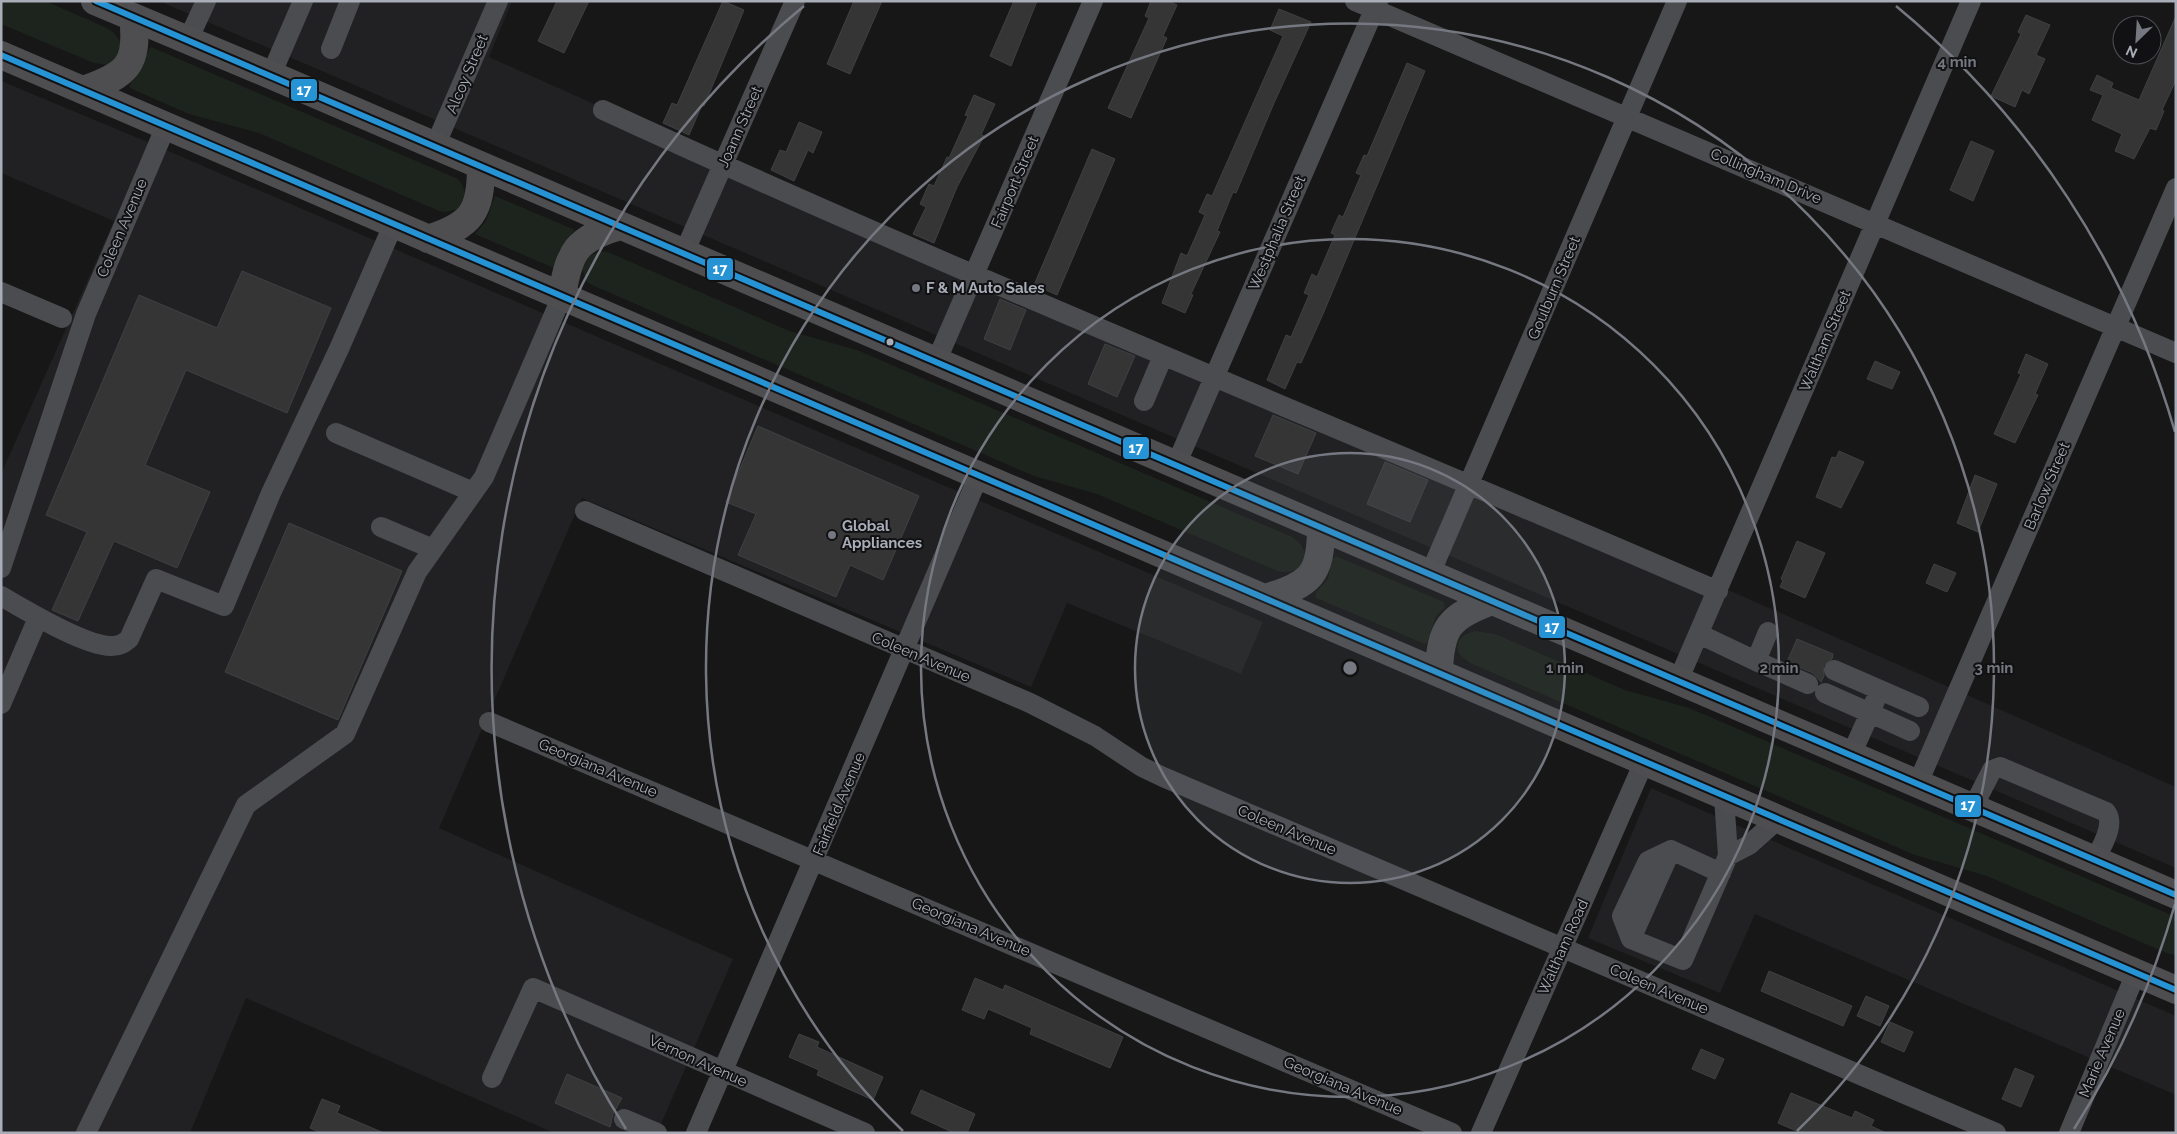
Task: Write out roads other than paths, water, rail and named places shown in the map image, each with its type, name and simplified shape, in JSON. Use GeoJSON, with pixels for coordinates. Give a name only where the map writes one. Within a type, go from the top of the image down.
{"type":"FeatureCollection","features":[{"type":"Feature","properties":{"kind":"highway"},"geometry":{"type":"LineString","coordinates":[[95,1],[2095,860],[2174,888]]}},
{"type":"Feature","properties":{"kind":"highway"},"geometry":{"type":"LineString","coordinates":[[83,90],[109,81],[120,74],[127,66],[134,48],[132,17]]}},
{"type":"Feature","properties":{"kind":"highway"},"geometry":{"type":"LineString","coordinates":[[1,55],[1644,762],[2161,980]]}},
{"type":"Feature","properties":{"kind":"highway"},"geometry":{"type":"LineString","coordinates":[[428,239],[450,232],[471,215],[480,195],[481,166]]}},
{"type":"Feature","properties":{"kind":"highway"},"geometry":{"type":"LineString","coordinates":[[562,296],[568,267],[578,247],[586,239],[599,232],[620,226]]}},
{"type":"Feature","properties":{"kind":"highway"},"geometry":{"type":"LineString","coordinates":[[1266,598],[1294,589],[1312,575],[1320,555],[1321,527]]}},
{"type":"Feature","properties":{"kind":"highway"},"geometry":{"type":"LineString","coordinates":[[1439,673],[1441,644],[1450,624],[1469,609],[1492,601]]}},
{"type":"Feature","properties":{"kind":"street"},"geometry":{"type":"LineString","coordinates":[[188,40],[206,1]]}},
{"type":"Feature","properties":{"kind":"street"},"geometry":{"type":"LineString","coordinates":[[271,75],[303,1]]}},
{"type":"Feature","properties":{"kind":"street"},"geometry":{"type":"LineString","coordinates":[[331,49],[350,1]]}},
{"type":"Feature","properties":{"kind":"street","name":"Alcoy Street"},"geometry":{"type":"LineString","coordinates":[[436,146],[498,1]]}},
{"type":"Feature","properties":{"kind":"street","name":"Joann Street"},"geometry":{"type":"LineString","coordinates":[[684,253],[795,1]]}},
{"type":"Feature","properties":{"kind":"street","name":"Fairport Street"},"geometry":{"type":"LineString","coordinates":[[936,362],[1093,1]]}},
{"type":"Feature","properties":{"kind":"street","name":"Collingham Drive"},"geometry":{"type":"LineString","coordinates":[[1355,1],[1376,5],[1627,116],[2176,353]]}},
{"type":"Feature","properties":{"kind":"street","name":"Goulburn Street"},"geometry":{"type":"LineString","coordinates":[[1430,574],[1676,1]]}},
{"type":"Feature","properties":{"kind":"street","name":"Waltham Street"},"geometry":{"type":"LineString","coordinates":[[1678,681],[1970,1]]}},
{"type":"Feature","properties":{"kind":"street","name":"Westphalia Street"},"geometry":{"type":"LineString","coordinates":[[1176,465],[1376,5]]}},
{"type":"Feature","properties":{"kind":"street"},"geometry":{"type":"LineString","coordinates":[[602,110],[723,165],[1164,356],[1470,484],[1718,591]]}},
{"type":"Feature","properties":{"kind":"street","name":"Coleen Avenue"},"geometry":{"type":"LineString","coordinates":[[1,568],[86,314],[166,126]]}},
{"type":"Feature","properties":{"kind":"street","name":"Barlow Street"},"geometry":{"type":"LineString","coordinates":[[1918,783],[2176,188]]}},
{"type":"Feature","properties":{"kind":"street"},"geometry":{"type":"LineString","coordinates":[[1,596],[38,618],[88,640],[114,647],[122,645],[129,639],[156,579],[224,606],[271,493],[339,349],[394,223]]}},
{"type":"Feature","properties":{"kind":"street"},"geometry":{"type":"LineString","coordinates":[[1,292],[62,318]]}},
{"type":"Feature","properties":{"kind":"street"},"geometry":{"type":"LineString","coordinates":[[86,1133],[246,805],[345,734],[417,572],[484,477],[562,296]]}},
{"type":"Feature","properties":{"kind":"street"},"geometry":{"type":"LineString","coordinates":[[1144,401],[1164,356]]}},
{"type":"Feature","properties":{"kind":"street"},"geometry":{"type":"LineString","coordinates":[[336,433],[473,492]]}},
{"type":"Feature","properties":{"kind":"street","name":"Fairfield Avenue"},"geometry":{"type":"LineString","coordinates":[[696,1133],[815,861],[979,475]]}},
{"type":"Feature","properties":{"kind":"street","name":"Coleen Avenue"},"geometry":{"type":"LineString","coordinates":[[585,511],[1030,703],[1095,736],[1163,777],[1996,1133]]}},
{"type":"Feature","properties":{"kind":"street"},"geometry":{"type":"LineString","coordinates":[[381,527],[433,550]]}},
{"type":"Feature","properties":{"kind":"street"},"geometry":{"type":"LineString","coordinates":[[1,704],[38,618]]}},
{"type":"Feature","properties":{"kind":"street"},"geometry":{"type":"LineString","coordinates":[[1756,661],[1768,632]]}},
{"type":"Feature","properties":{"kind":"street"},"geometry":{"type":"LineString","coordinates":[[1699,634],[1910,731]]}},
{"type":"Feature","properties":{"kind":"street"},"geometry":{"type":"LineString","coordinates":[[1834,670],[1920,707]]}},
{"type":"Feature","properties":{"kind":"street"},"geometry":{"type":"LineString","coordinates":[[1851,755],[1880,690]]}},
{"type":"Feature","properties":{"kind":"street","name":"Georgiana Avenue"},"geometry":{"type":"LineString","coordinates":[[490,722],[1452,1133]]}},
{"type":"Feature","properties":{"kind":"street","name":"Waltham Road"},"geometry":{"type":"LineString","coordinates":[[1481,1133],[1644,762]]}},
{"type":"Feature","properties":{"kind":"street"},"geometry":{"type":"LineString","coordinates":[[1973,807],[1992,770],[2000,767],[2106,812],[2109,816],[2110,827],[2095,860]]}},
{"type":"Feature","properties":{"kind":"street"},"geometry":{"type":"LineString","coordinates":[[1724,796],[1724,864],[1683,960],[1631,939],[1671,850],[1724,864]]}},
{"type":"Feature","properties":{"kind":"street"},"geometry":{"type":"LineString","coordinates":[[1724,864],[1778,819]]}},
{"type":"Feature","properties":{"kind":"street","name":"Marie Avenue"},"geometry":{"type":"LineString","coordinates":[[2069,1133],[2161,980]]}},
{"type":"Feature","properties":{"kind":"street","name":"Vernon Avenue"},"geometry":{"type":"LineString","coordinates":[[492,1078],[533,988],[865,1133]]}},
{"type":"Feature","properties":{"kind":"street"},"geometry":{"type":"LineString","coordinates":[[624,1119],[657,1133]]}},
{"type":"Feature","properties":{"kind":"place","name":"F & M Auto Sales"},"geometry":{"type":"Point","coordinates":[916,288]}},
{"type":"Feature","properties":{"kind":"place","name":"Global Appliances"},"geometry":{"type":"Point","coordinates":[832,535]}}]}
